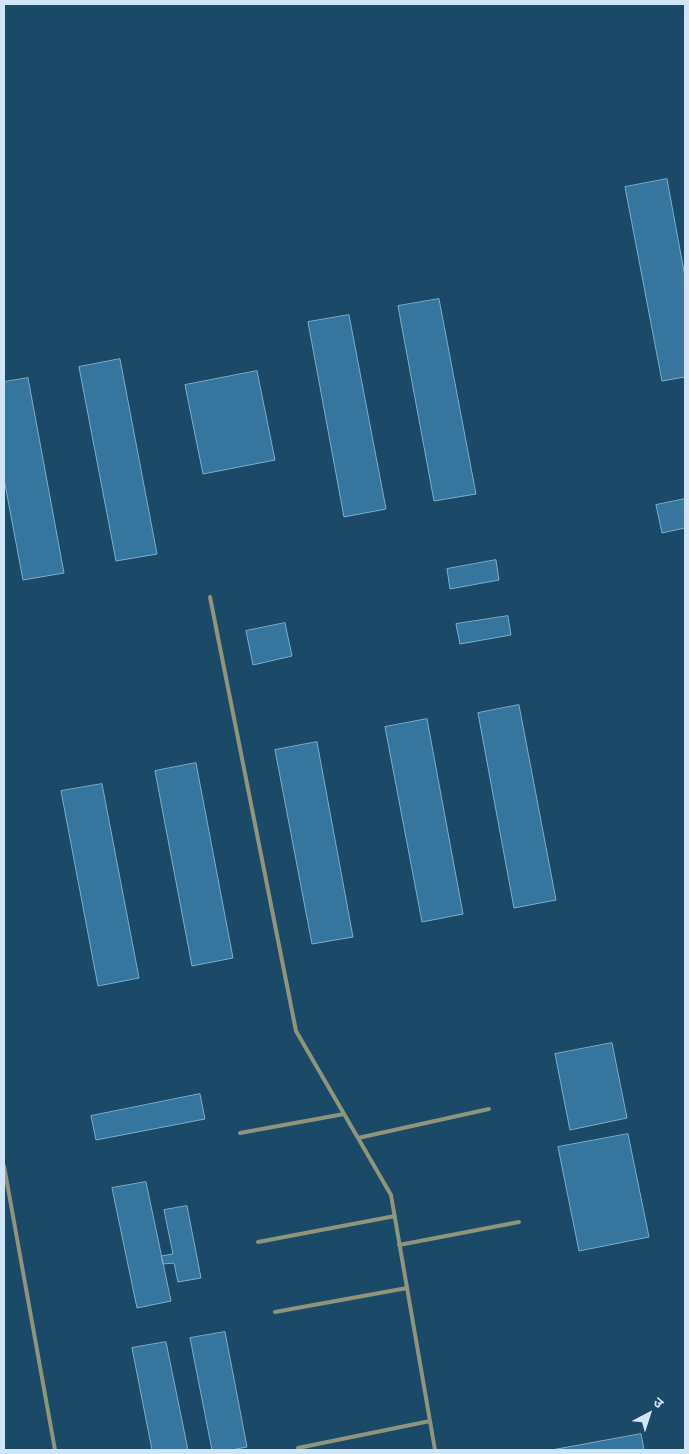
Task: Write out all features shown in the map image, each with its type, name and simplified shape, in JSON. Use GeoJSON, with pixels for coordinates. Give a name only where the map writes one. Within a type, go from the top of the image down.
{"type":"FeatureCollection","features":[{"type":"Feature","properties":{"kind":"lane"},"geometry":{"type":"LineString","coordinates":[[210,597],[296,1031],[391,1195],[435,1450]]}},
{"type":"Feature","properties":{"kind":"lane"},"geometry":{"type":"LineString","coordinates":[[358,1138],[489,1109]]}},
{"type":"Feature","properties":{"kind":"lane"},"geometry":{"type":"LineString","coordinates":[[240,1133],[344,1114]]}},
{"type":"Feature","properties":{"kind":"lane"},"geometry":{"type":"LineString","coordinates":[[4,1166],[55,1450]]}},
{"type":"Feature","properties":{"kind":"lane"},"geometry":{"type":"LineString","coordinates":[[258,1242],[395,1216]]}},
{"type":"Feature","properties":{"kind":"lane"},"geometry":{"type":"LineString","coordinates":[[400,1245],[519,1222]]}},
{"type":"Feature","properties":{"kind":"lane"},"geometry":{"type":"LineString","coordinates":[[276,1312],[407,1288]]}},
{"type":"Feature","properties":{"kind":"lane"},"geometry":{"type":"LineString","coordinates":[[298,1448],[430,1422]]}},
{"type":"Feature","properties":{"kind":"building"},"geometry":{"type":"Polygon","coordinates":[[[667,179],[685,277],[685,377],[662,381],[625,187],[667,179]]]}},
{"type":"Feature","properties":{"kind":"building"},"geometry":{"type":"Polygon","coordinates":[[[439,299],[476,494],[434,501],[398,306],[439,299]]]}},
{"type":"Feature","properties":{"kind":"building"},"geometry":{"type":"Polygon","coordinates":[[[349,315],[386,509],[344,517],[308,322],[349,315]]]}},
{"type":"Feature","properties":{"kind":"building"},"geometry":{"type":"Polygon","coordinates":[[[120,359],[157,554],[116,561],[79,367],[120,359]]]}},
{"type":"Feature","properties":{"kind":"building"},"geometry":{"type":"Polygon","coordinates":[[[257,371],[275,460],[203,474],[185,385],[257,371]]]}},
{"type":"Feature","properties":{"kind":"building"},"geometry":{"type":"Polygon","coordinates":[[[28,378],[64,573],[23,580],[4,479],[4,382],[28,378]]]}},
{"type":"Feature","properties":{"kind":"building"},"geometry":{"type":"Polygon","coordinates":[[[685,499],[685,528],[662,533],[656,505],[685,499]]]}},
{"type":"Feature","properties":{"kind":"building"},"geometry":{"type":"Polygon","coordinates":[[[496,560],[499,580],[450,589],[447,569],[496,560]]]}},
{"type":"Feature","properties":{"kind":"building"},"geometry":{"type":"Polygon","coordinates":[[[508,616],[511,635],[460,644],[456,624],[508,616]]]}},
{"type":"Feature","properties":{"kind":"building"},"geometry":{"type":"Polygon","coordinates":[[[285,623],[292,656],[253,665],[246,631],[285,623]]]}},
{"type":"Feature","properties":{"kind":"building"},"geometry":{"type":"Polygon","coordinates":[[[519,705],[556,900],[514,908],[478,713],[519,705]]]}},
{"type":"Feature","properties":{"kind":"building"},"geometry":{"type":"Polygon","coordinates":[[[427,719],[463,914],[422,922],[385,727],[427,719]]]}},
{"type":"Feature","properties":{"kind":"building"},"geometry":{"type":"Polygon","coordinates":[[[317,742],[353,937],[312,944],[275,750],[317,742]]]}},
{"type":"Feature","properties":{"kind":"building"},"geometry":{"type":"Polygon","coordinates":[[[196,763],[233,958],[192,966],[155,771],[196,763]]]}},
{"type":"Feature","properties":{"kind":"building"},"geometry":{"type":"Polygon","coordinates":[[[102,784],[139,978],[98,986],[61,791],[102,784]]]}},
{"type":"Feature","properties":{"kind":"building"},"geometry":{"type":"Polygon","coordinates":[[[612,1043],[627,1118],[570,1130],[555,1054],[612,1043]]]}},
{"type":"Feature","properties":{"kind":"building"},"geometry":{"type":"Polygon","coordinates":[[[200,1094],[205,1119],[96,1140],[91,1116],[200,1094]]]}},
{"type":"Feature","properties":{"kind":"building"},"geometry":{"type":"Polygon","coordinates":[[[628,1134],[649,1237],[579,1251],[558,1147],[628,1134]]]}},
{"type":"Feature","properties":{"kind":"building"},"geometry":{"type":"Polygon","coordinates":[[[146,1182],[171,1301],[137,1308],[112,1188],[146,1182]]]}},
{"type":"Feature","properties":{"kind":"building"},"geometry":{"type":"Polygon","coordinates":[[[187,1206],[201,1278],[178,1282],[174,1263],[163,1264],[161,1256],[173,1254],[164,1210],[187,1206]]]}},
{"type":"Feature","properties":{"kind":"building"},"geometry":{"type":"Polygon","coordinates":[[[225,1332],[247,1447],[231,1450],[212,1450],[190,1338],[225,1332]]]}},
{"type":"Feature","properties":{"kind":"building"},"geometry":{"type":"Polygon","coordinates":[[[166,1342],[188,1450],[152,1450],[132,1348],[166,1342]]]}},
{"type":"Feature","properties":{"kind":"building"},"geometry":{"type":"Polygon","coordinates":[[[641,1434],[644,1450],[552,1450],[641,1434]]]}}]}
